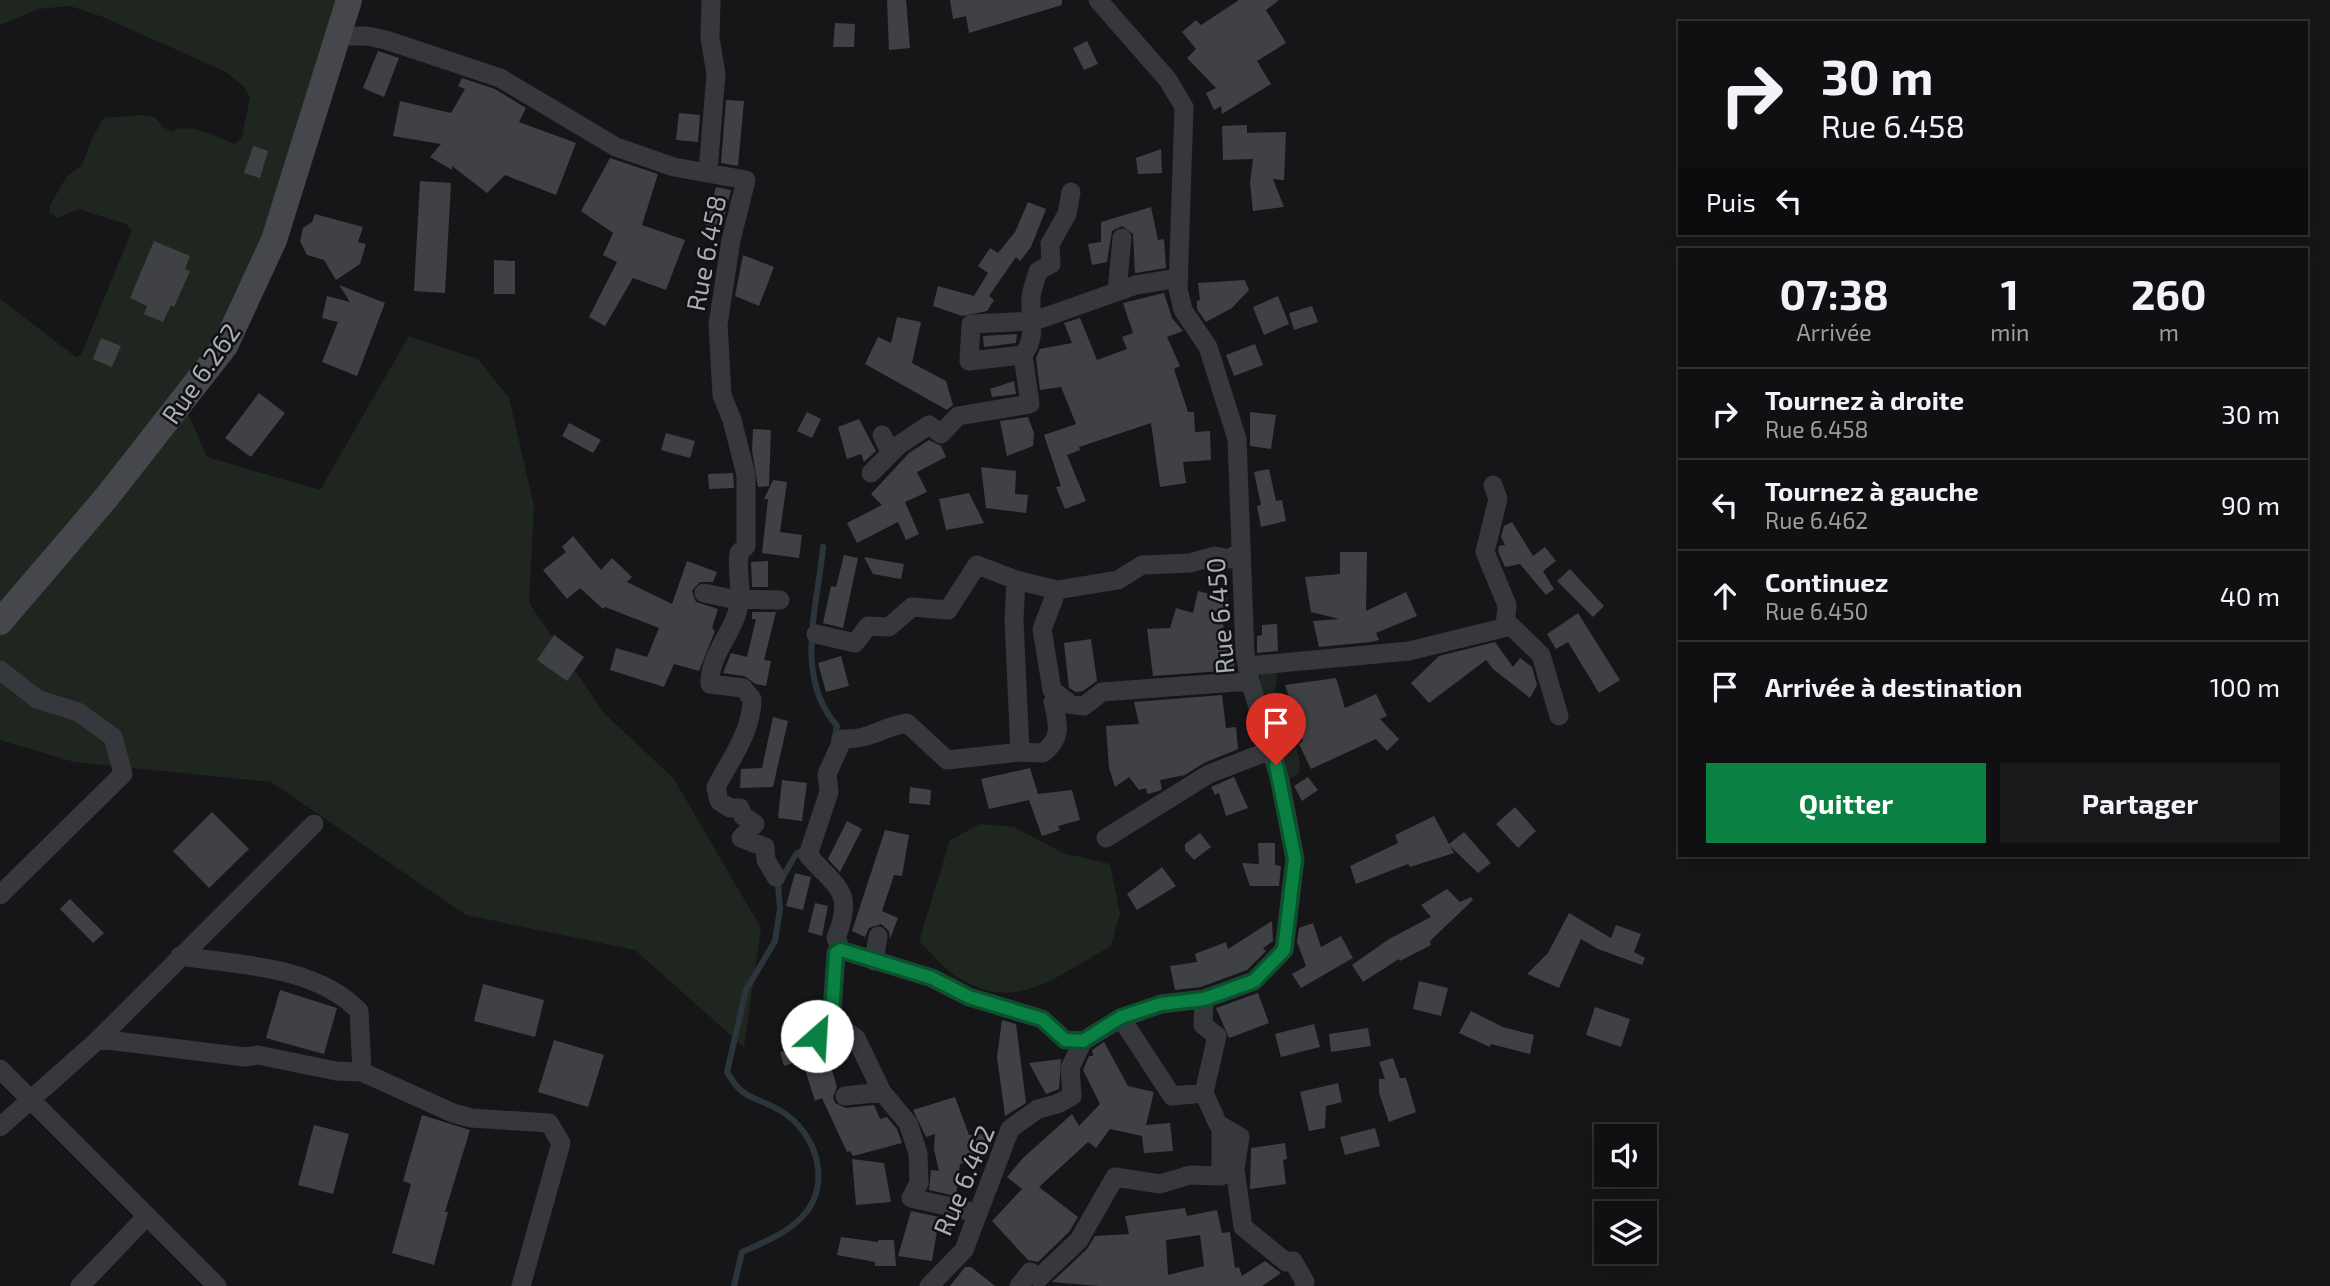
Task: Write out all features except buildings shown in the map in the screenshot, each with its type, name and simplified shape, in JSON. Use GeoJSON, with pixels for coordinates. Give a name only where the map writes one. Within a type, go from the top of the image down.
{"type":"FeatureCollection","features":[{"type":"Feature","properties":{"kind":"street","name":"Rue 6.262"},"geometry":{"type":"LineString","coordinates":[[1,620],[106,498],[225,346],[274,240],[349,0]]}},
{"type":"Feature","properties":{"kind":"street"},"geometry":{"type":"LineString","coordinates":[[708,172],[716,74],[710,38],[710,0]]}},
{"type":"Feature","properties":{"kind":"street","name":"Rue 6.450"},"geometry":{"type":"LineString","coordinates":[[1098,0],[1168,80],[1184,107],[1179,278],[1183,310],[1208,347],[1237,439],[1241,622],[1249,673],[1271,750],[1295,859],[1284,950],[1254,981],[1204,999]]}},
{"type":"Feature","properties":{"kind":"street","name":"Rue 6.458"},"geometry":{"type":"LineString","coordinates":[[338,36],[367,36],[386,40],[500,78],[616,147],[674,167],[746,180],[731,240],[718,324],[722,395],[732,419],[747,494],[746,546],[738,553],[736,574],[741,598],[737,615],[715,661],[710,684],[743,688],[752,699],[752,712],[744,736],[716,787],[719,801],[730,808],[740,808],[743,816],[755,824],[741,838],[765,847],[766,860],[776,877]]}},
{"type":"Feature","properties":{"kind":"street"},"geometry":{"type":"LineString","coordinates":[[871,473],[891,440],[929,425],[941,434],[958,416],[1030,404],[1023,355],[1031,344],[1034,321],[1031,299],[1038,271],[1051,264],[1050,244],[1067,214],[1071,192]]}},
{"type":"Feature","properties":{"kind":"street"},"geometry":{"type":"LineString","coordinates":[[1117,290],[1122,238]]}},
{"type":"Feature","properties":{"kind":"street"},"geometry":{"type":"LineString","coordinates":[[1023,355],[969,362],[971,324],[1034,321],[1117,290],[1179,278]]}},
{"type":"Feature","properties":{"kind":"street"},"geometry":{"type":"LineString","coordinates":[[1493,485],[1498,499],[1485,552],[1507,606],[1505,627]]}},
{"type":"Feature","properties":{"kind":"street"},"geometry":{"type":"LineString","coordinates":[[816,634],[855,643],[867,626],[890,627],[912,607],[948,610],[977,565],[1016,580],[1057,590],[1118,580],[1142,565],[1190,563],[1215,556],[1229,559],[1240,552]]}},
{"type":"Feature","properties":{"kind":"street"},"geometry":{"type":"LineString","coordinates":[[1016,580],[1014,620],[1020,752]]}},
{"type":"Feature","properties":{"kind":"street"},"geometry":{"type":"LineString","coordinates":[[1057,590],[1042,629],[1052,690],[1068,702]]}},
{"type":"Feature","properties":{"kind":"street"},"geometry":{"type":"LineString","coordinates":[[704,593],[779,600]]}},
{"type":"Feature","properties":{"kind":"street"},"geometry":{"type":"LineString","coordinates":[[1018,1286],[1030,1272],[1040,1278],[1079,1240],[1115,1177],[1160,1184],[1190,1175],[1221,1176],[1221,1127],[1204,1093],[1217,1036],[1203,1025],[1204,999],[1161,1004],[1121,1017],[1083,1041],[1065,1040],[1042,1019],[969,997],[932,978],[841,950],[836,938],[843,919],[845,897],[839,885],[808,855],[829,792],[827,774],[843,739],[864,740],[887,726],[907,723],[947,760],[1020,752],[1043,753],[1052,746],[1059,731],[1054,702],[1084,706],[1102,692],[1409,651],[1505,627],[1516,627],[1541,655],[1559,716]]}},
{"type":"Feature","properties":{"kind":"street"},"geometry":{"type":"LineString","coordinates":[[0,670],[37,699],[78,712],[113,737],[123,774],[0,895]]}},
{"type":"Feature","properties":{"kind":"street"},"geometry":{"type":"LineString","coordinates":[[1106,838],[1209,774],[1271,750]]}},
{"type":"Feature","properties":{"kind":"street"},"geometry":{"type":"LineString","coordinates":[[0,1127],[99,1039],[314,824]]}},
{"type":"Feature","properties":{"kind":"street"},"geometry":{"type":"LineString","coordinates":[[874,961],[878,936]]}},
{"type":"Feature","properties":{"kind":"street"},"geometry":{"type":"LineString","coordinates":[[841,950],[836,953],[832,1012],[820,1034],[843,1029],[856,1038],[882,1092],[908,1123],[918,1153],[919,1183],[911,1198],[964,1209],[973,1212],[975,1218]]}},
{"type":"Feature","properties":{"kind":"street"},"geometry":{"type":"LineString","coordinates":[[180,956],[264,969],[322,983],[345,996],[359,1011],[362,1072]]}},
{"type":"Feature","properties":{"kind":"street"},"geometry":{"type":"LineString","coordinates":[[1121,1017],[1172,1096],[1204,1093]]}},
{"type":"Feature","properties":{"kind":"street"},"geometry":{"type":"LineString","coordinates":[[99,1039],[245,1057],[258,1055],[336,1071],[362,1072],[453,1113],[471,1118],[536,1120],[554,1127],[561,1143],[521,1286]]}},
{"type":"Feature","properties":{"kind":"street","name":"Rue 6.462"},"geometry":{"type":"LineString","coordinates":[[929,1286],[964,1250],[1010,1129],[1038,1109],[1057,1104],[1072,1096],[1070,1068],[1083,1041]]}},
{"type":"Feature","properties":{"kind":"street"},"geometry":{"type":"LineString","coordinates":[[0,1069],[217,1286]]}},
{"type":"Feature","properties":{"kind":"street"},"geometry":{"type":"LineString","coordinates":[[845,1096],[882,1092]]}},
{"type":"Feature","properties":{"kind":"street"},"geometry":{"type":"LineString","coordinates":[[1221,1127],[1240,1137],[1235,1168],[1243,1227],[1286,1262],[1293,1261],[1305,1282],[1304,1286]]}},
{"type":"Feature","properties":{"kind":"street"},"geometry":{"type":"LineString","coordinates":[[80,1286],[146,1217]]}},
{"type":"Feature","properties":{"kind":"shaded area"},"geometry":{"type":"Polygon","coordinates":[[[0,0],[349,0],[274,240],[183,402],[207,457],[320,490],[409,336],[478,359],[509,398],[534,506],[529,603],[604,713],[674,779],[761,928],[744,1047],[635,950],[466,915],[271,782],[74,762],[0,740],[0,299],[76,357],[81,355],[132,230],[126,224],[78,209],[58,218],[49,213],[50,205],[67,176],[82,165],[93,136],[104,118],[141,115],[154,117],[164,128],[172,131],[196,129],[235,144],[242,137],[250,97],[244,87],[226,72],[103,17],[70,6],[38,9],[0,25],[0,0]]]}},
{"type":"Feature","properties":{"kind":"shaded area"},"geometry":{"type":"Polygon","coordinates":[[[1278,670],[1275,693],[1277,704],[1300,763],[1299,774],[1288,780],[1259,683],[1261,671],[1278,670]]]}},
{"type":"Feature","properties":{"kind":"shaded area"},"geometry":{"type":"Polygon","coordinates":[[[980,824],[1014,827],[1063,853],[1110,864],[1120,913],[1111,946],[1053,979],[1016,992],[997,992],[976,987],[945,967],[919,941],[950,840],[980,824]]]}},
{"type":"Feature","properties":{"kind":"waterway"},"geometry":{"type":"LineString","coordinates":[[823,547],[814,616],[812,663],[824,706],[837,726],[834,740]]}},
{"type":"Feature","properties":{"kind":"waterway"},"geometry":{"type":"LineString","coordinates":[[734,1286],[742,1252],[774,1238],[796,1223],[811,1204],[817,1190],[817,1160],[804,1132],[781,1111],[745,1093],[727,1072],[746,990],[775,941],[780,909],[778,885],[796,854],[804,850]]}},
{"type":"Feature","properties":{"kind":"route"},"geometry":{"type":"LineString","coordinates":[[817,1036],[832,1012],[836,953],[841,950],[932,978],[969,997],[1042,1019],[1065,1040],[1083,1041],[1121,1017],[1161,1004],[1204,999],[1254,981],[1284,950],[1295,859],[1276,765]]}}]}
